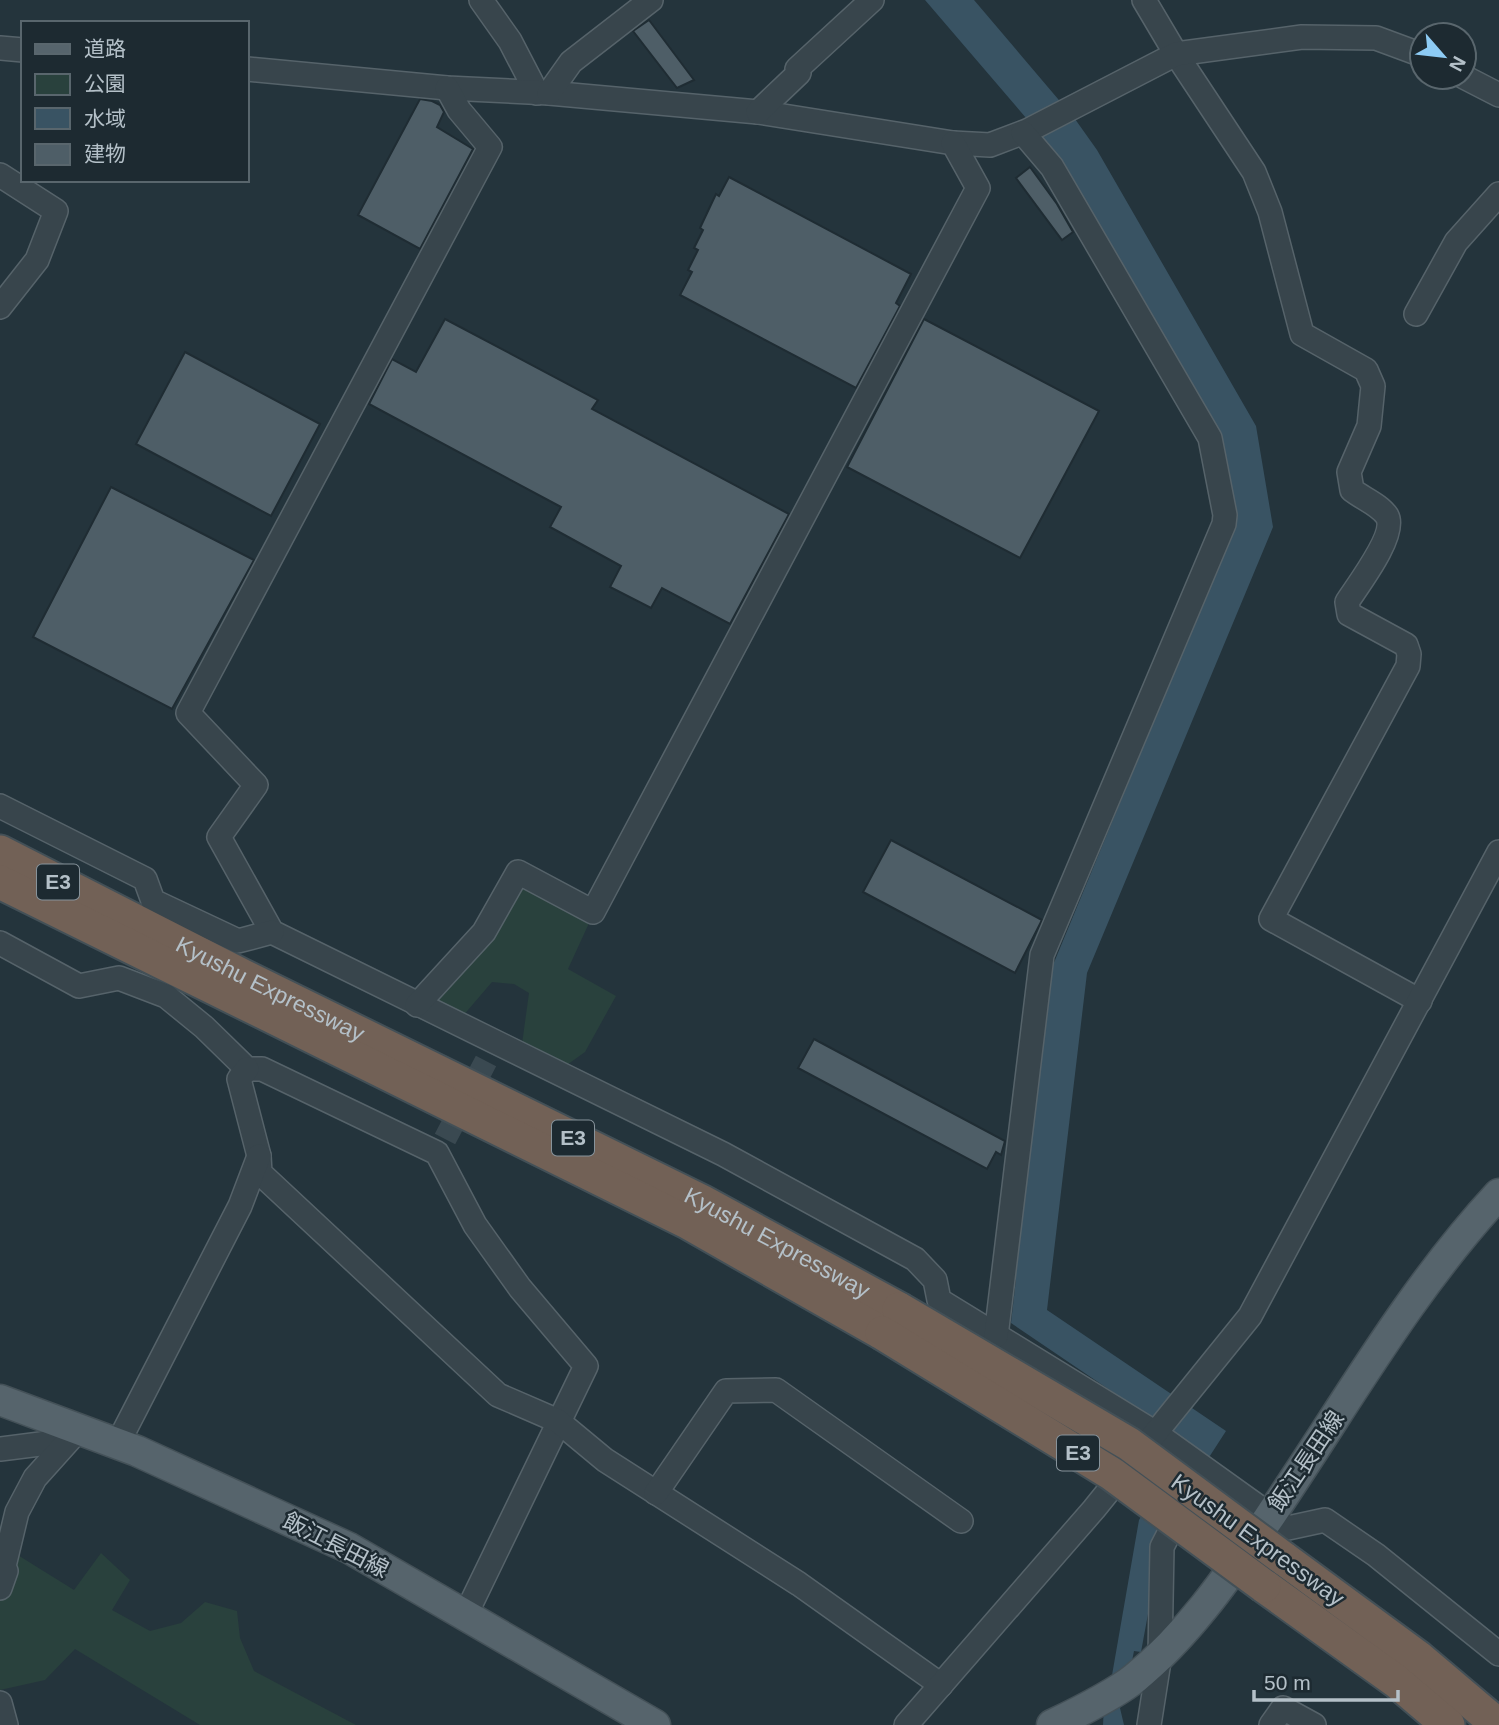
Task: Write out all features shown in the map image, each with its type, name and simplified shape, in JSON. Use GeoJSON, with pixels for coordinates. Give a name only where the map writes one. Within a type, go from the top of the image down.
{"type":"FeatureCollection","features":[{"type":"Feature","properties":{"kind":"highway","name":"Kyushu Expressway"},"geometry":{"type":"LineString","coordinates":[[0,852],[112,923],[687,1222],[891,1321],[1129,1444],[1419,1658],[1498,1725]]}},
{"type":"Feature","properties":{"kind":"highway","name":"Kyushu Expressway"},"geometry":{"type":"LineString","coordinates":[[0,882],[112,923]]}},
{"type":"Feature","properties":{"kind":"highway","name":"Kyushu Expressway"},"geometry":{"type":"LineString","coordinates":[[891,1321],[1112,1474],[1396,1681],[1448,1725]]}},
{"type":"Feature","properties":{"kind":"main road","name":"飯江長田線"},"geometry":{"type":"LineString","coordinates":[[1052,1725],[1134,1680],[1184,1629],[1229,1574],[1270,1515],[1396,1323],[1462,1234],[1499,1194]]}},
{"type":"Feature","properties":{"kind":"main road","name":"飯江長田線"},"geometry":{"type":"LineString","coordinates":[[0,1400],[118,1443],[349,1548],[655,1725]]}},
{"type":"Feature","properties":{"kind":"street"},"geometry":{"type":"LineString","coordinates":[[481,0],[543,93]]}},
{"type":"Feature","properties":{"kind":"street"},"geometry":{"type":"LineString","coordinates":[[543,93],[571,62],[651,0]]}},
{"type":"Feature","properties":{"kind":"street"},"geometry":{"type":"LineString","coordinates":[[758,112],[799,73],[797,69],[872,0]]}},
{"type":"Feature","properties":{"kind":"street"},"geometry":{"type":"LineString","coordinates":[[1144,0],[1176,54],[1254,172],[1270,212],[1302,334],[1366,370],[1373,386],[1369,426],[1349,472],[1352,490],[1385,513],[1390,523],[1387,538],[1347,602],[1347,608],[1349,614],[1406,645],[1409,654],[1408,666],[1271,919],[1420,1001]]}},
{"type":"Feature","properties":{"kind":"street"},"geometry":{"type":"LineString","coordinates":[[248,69],[447,88],[543,93],[758,112],[953,143],[990,145],[1025,132],[1176,54],[1302,37],[1376,38],[1408,50]]}},
{"type":"Feature","properties":{"kind":"street"},"geometry":{"type":"LineString","coordinates":[[0,48],[21,50]]}},
{"type":"Feature","properties":{"kind":"street"},"geometry":{"type":"LineString","coordinates":[[1478,83],[1499,94]]}},
{"type":"Feature","properties":{"kind":"street"},"geometry":{"type":"LineString","coordinates":[[447,88],[458,110],[490,148],[188,713],[256,785],[219,838],[272,932],[417,1004],[491,1052],[723,1154],[915,1259],[935,1280],[939,1300],[1157,1429],[1181,1451],[1288,1528],[1325,1520],[1376,1555],[1499,1654]]}},
{"type":"Feature","properties":{"kind":"street"},"geometry":{"type":"LineString","coordinates":[[996,1336],[1042,955],[1224,524],[1225,514],[1209,438],[1052,167],[1025,132]]}},
{"type":"Feature","properties":{"kind":"street"},"geometry":{"type":"LineString","coordinates":[[417,1004],[484,932],[518,872],[593,912],[978,188],[953,143]]}},
{"type":"Feature","properties":{"kind":"street"},"geometry":{"type":"LineString","coordinates":[[0,175],[57,211],[37,260],[0,307]]}},
{"type":"Feature","properties":{"kind":"street"},"geometry":{"type":"LineString","coordinates":[[1416,314],[1456,242],[1499,194]]}},
{"type":"Feature","properties":{"kind":"street"},"geometry":{"type":"LineString","coordinates":[[0,806],[145,879],[153,901],[238,942],[272,932]]}},
{"type":"Feature","properties":{"kind":"street"},"geometry":{"type":"LineString","coordinates":[[906,1725],[1094,1509],[1250,1316],[1499,852]]}},
{"type":"Feature","properties":{"kind":"street"},"geometry":{"type":"LineString","coordinates":[[0,943],[79,986],[119,978],[166,996],[204,1027],[247,1069],[262,1069],[441,1146],[475,1225],[520,1288],[586,1366],[466,1616]]}},
{"type":"Feature","properties":{"kind":"street"},"geometry":{"type":"LineString","coordinates":[[247,1069],[239,1079],[259,1156],[260,1173],[498,1395],[558,1421],[605,1460],[800,1584],[941,1685]]}},
{"type":"Feature","properties":{"kind":"street"},"geometry":{"type":"LineString","coordinates":[[118,1443],[240,1206],[259,1156]]}},
{"type":"Feature","properties":{"kind":"street"},"geometry":{"type":"LineString","coordinates":[[656,1493],[726,1391],[775,1390],[961,1521]]}},
{"type":"Feature","properties":{"kind":"street"},"geometry":{"type":"LineString","coordinates":[[0,1449],[48,1444],[79,1429]]}},
{"type":"Feature","properties":{"kind":"street"},"geometry":{"type":"LineString","coordinates":[[0,1588],[6,1571],[4,1566],[17,1512],[35,1478],[79,1429]]}},
{"type":"Feature","properties":{"kind":"street"},"geometry":{"type":"LineString","coordinates":[[1149,1725],[1160,1655],[1162,1547],[1205,1468]]}},
{"type":"Feature","properties":{"kind":"street"},"geometry":{"type":"LineString","coordinates":[[0,1703],[6,1725]]}},
{"type":"Feature","properties":{"kind":"street"},"geometry":{"type":"LineString","coordinates":[[1271,1725],[1283,1708],[1314,1725]]}},
{"type":"Feature","properties":{"kind":"green space"},"geometry":{"type":"Polygon","coordinates":[[[516,882],[590,921],[568,969],[616,996],[585,1052],[564,1067],[522,1044],[529,993],[514,984],[492,982],[462,1017],[431,1003],[516,882]]]}},
{"type":"Feature","properties":{"kind":"green space"},"geometry":{"type":"Polygon","coordinates":[[[0,1544],[74,1590],[101,1553],[130,1580],[112,1610],[150,1631],[181,1623],[205,1602],[237,1611],[240,1638],[254,1671],[356,1725],[200,1725],[75,1649],[45,1680],[0,1690],[0,1544]]]}},
{"type":"Feature","properties":{"kind":"water"},"geometry":{"type":"Polygon","coordinates":[[[925,0],[974,0],[1075,119],[1097,150],[1256,426],[1273,527],[1087,973],[1047,1310],[1226,1431],[1164,1527],[1141,1652],[1134,1651],[1124,1701],[1120,1708],[1124,1725],[1103,1725],[1104,1705],[1107,1704],[1139,1520],[1188,1443],[1011,1323],[1016,1279],[1013,1278],[1013,1273],[1016,1272],[1053,965],[1236,522],[1222,439],[1063,161],[925,0]]]}},
{"type":"Feature","properties":{"kind":"building"},"geometry":{"type":"Polygon","coordinates":[[[649,20],[694,80],[677,88],[633,31],[649,20]]]}},
{"type":"Feature","properties":{"kind":"building"},"geometry":{"type":"Polygon","coordinates":[[[420,99],[440,105],[444,112],[437,127],[473,149],[420,249],[358,215],[420,99]]]}},
{"type":"Feature","properties":{"kind":"building"},"geometry":{"type":"Polygon","coordinates":[[[1030,167],[1057,204],[1073,232],[1062,240],[1016,178],[1030,167]]]}},
{"type":"Feature","properties":{"kind":"building"},"geometry":{"type":"Polygon","coordinates":[[[729,177],[911,274],[896,303],[900,306],[856,388],[680,295],[692,272],[688,270],[698,250],[694,248],[703,230],[700,228],[716,194],[719,196],[729,177]]]}},
{"type":"Feature","properties":{"kind":"building"},"geometry":{"type":"Polygon","coordinates":[[[445,319],[598,400],[592,409],[789,514],[730,624],[662,588],[651,608],[610,587],[621,566],[550,527],[561,507],[369,404],[392,359],[416,372],[445,319]]]}},
{"type":"Feature","properties":{"kind":"building"},"geometry":{"type":"Polygon","coordinates":[[[924,319],[1099,411],[1020,558],[847,467],[924,319]]]}},
{"type":"Feature","properties":{"kind":"building"},"geometry":{"type":"Polygon","coordinates":[[[185,352],[320,424],[271,516],[136,444],[185,352]]]}},
{"type":"Feature","properties":{"kind":"building"},"geometry":{"type":"Polygon","coordinates":[[[111,487],[254,560],[172,709],[33,637],[111,487]]]}},
{"type":"Feature","properties":{"kind":"building"},"geometry":{"type":"Polygon","coordinates":[[[891,840],[1042,920],[1015,973],[863,892],[891,840]]]}},
{"type":"Feature","properties":{"kind":"building"},"geometry":{"type":"Polygon","coordinates":[[[814,1039],[1005,1141],[1001,1155],[996,1152],[987,1169],[798,1068],[814,1039]]]}},
{"type":"Feature","properties":{"kind":"tunnel"},"geometry":{"type":"LineString","coordinates":[[445,1139],[486,1061]]}}]}
